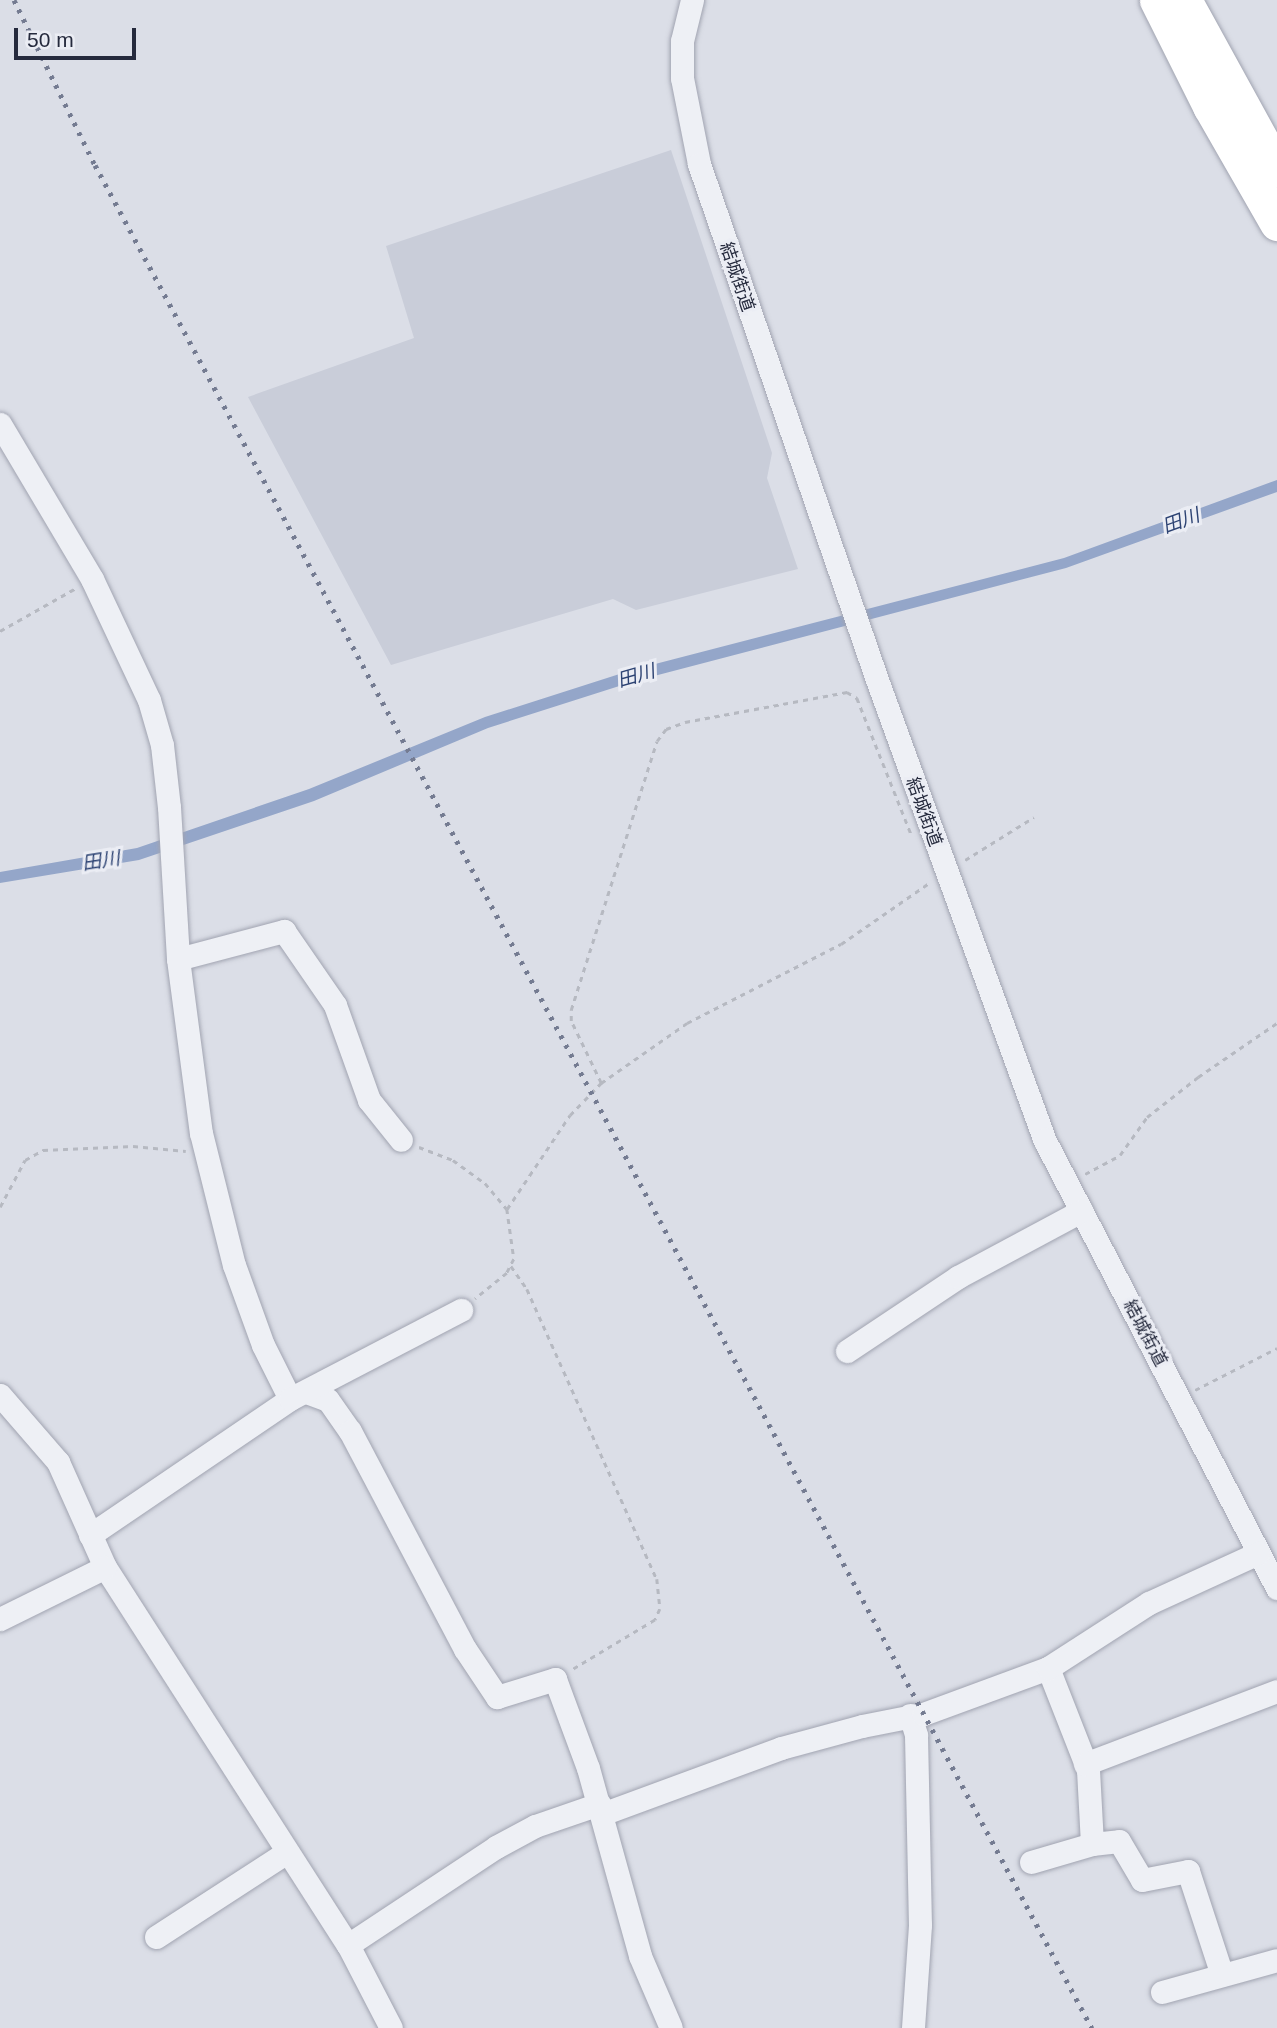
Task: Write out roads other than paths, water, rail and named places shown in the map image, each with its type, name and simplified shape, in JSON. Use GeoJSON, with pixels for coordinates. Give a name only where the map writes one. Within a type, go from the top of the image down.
{"type":"FeatureCollection","features":[{"type":"Feature","properties":{"kind":"highway"},"geometry":{"type":"LineString","coordinates":[[1157,0],[1210,106],[1277,223]]}},
{"type":"Feature","properties":{"kind":"highway"},"geometry":{"type":"LineString","coordinates":[[1184,0],[1277,169]]}},
{"type":"Feature","properties":{"kind":"street","name":"結城街道"},"geometry":{"type":"LineString","coordinates":[[692,0],[682,41],[682,78],[699,164],[943,873],[1044,1139],[1277,1588]]}},
{"type":"Feature","properties":{"kind":"street"},"geometry":{"type":"LineString","coordinates":[[0,424],[92,579],[149,700],[162,745],[169,807],[178,959],[206,1153],[234,1265],[263,1346],[298,1395],[328,1400],[350,1431],[465,1649],[497,1698],[555,1679],[600,1809],[640,1956],[671,2028]]}},
{"type":"Feature","properties":{"kind":"street"},"geometry":{"type":"LineString","coordinates":[[178,959],[284,931],[335,1005],[369,1100],[401,1140]]}},
{"type":"Feature","properties":{"kind":"street"},"geometry":{"type":"LineString","coordinates":[[847,1351],[958,1277],[1081,1212]]}},
{"type":"Feature","properties":{"kind":"street"},"geometry":{"type":"LineString","coordinates":[[90,1535],[298,1395],[461,1310]]}},
{"type":"Feature","properties":{"kind":"street"},"geometry":{"type":"LineString","coordinates":[[0,1395],[58,1462],[105,1567],[348,1945],[391,2028]]}},
{"type":"Feature","properties":{"kind":"street"},"geometry":{"type":"LineString","coordinates":[[348,1945],[496,1847],[535,1826],[600,1809],[781,1748],[910,1715],[1048,1668],[1149,1603],[1258,1553]]}},
{"type":"Feature","properties":{"kind":"street"},"geometry":{"type":"LineString","coordinates":[[0,1619],[105,1567]]}},
{"type":"Feature","properties":{"kind":"street"},"geometry":{"type":"LineString","coordinates":[[1048,1668],[1085,1764],[1092,1844]]}},
{"type":"Feature","properties":{"kind":"street"},"geometry":{"type":"LineString","coordinates":[[1085,1764],[1277,1691]]}},
{"type":"Feature","properties":{"kind":"street"},"geometry":{"type":"LineString","coordinates":[[910,1715],[916,1735],[919,1925],[913,2028]]}},
{"type":"Feature","properties":{"kind":"street"},"geometry":{"type":"LineString","coordinates":[[1031,1862],[1092,1844],[1119,1841],[1142,1880],[1188,1871],[1222,1975]]}},
{"type":"Feature","properties":{"kind":"street"},"geometry":{"type":"LineString","coordinates":[[156,1937],[287,1852]]}},
{"type":"Feature","properties":{"kind":"street"},"geometry":{"type":"LineString","coordinates":[[1161,1992],[1277,1961]]}},
{"type":"Feature","properties":{"kind":"water","name":"田川"},"geometry":{"type":"Polygon","coordinates":[[[1277,480],[1277,492],[1066,568],[635,681],[488,728],[314,801],[139,860],[0,883],[0,872],[137,848],[309,789],[485,717],[632,670],[1064,558],[1277,480]]]}},
{"type":"Feature","properties":{"kind":"railway"},"geometry":{"type":"LineString","coordinates":[[14,0],[95,165],[1092,2028]]}}]}
